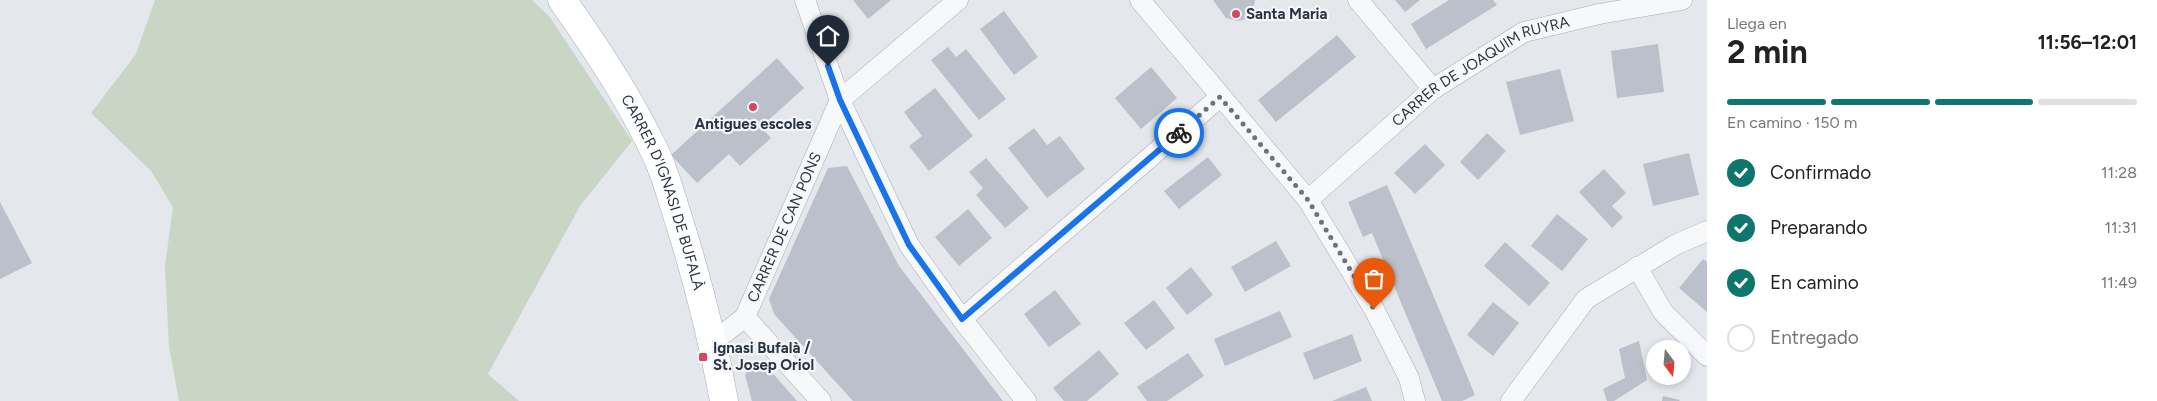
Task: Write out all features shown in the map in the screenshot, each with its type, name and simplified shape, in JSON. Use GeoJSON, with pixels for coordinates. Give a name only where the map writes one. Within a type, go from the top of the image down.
{"type":"FeatureCollection","features":[{"type":"Feature","properties":{"kind":"street","name":"CARRER D'IGNASI DE BUFALÀ"},"geometry":{"type":"LineString","coordinates":[[562,0],[608,64],[651,143],[664,174],[687,246],[712,342],[724,401]]}},
{"type":"Feature","properties":{"kind":"street"},"geometry":{"type":"LineString","coordinates":[[805,0],[840,100],[909,245],[962,319],[1026,401]]}},
{"type":"Feature","properties":{"kind":"street"},"geometry":{"type":"LineString","coordinates":[[840,100],[958,0]]}},
{"type":"Feature","properties":{"kind":"street"},"geometry":{"type":"LineString","coordinates":[[1140,0],[1308,200],[1374,309],[1409,378],[1416,401]]}},
{"type":"Feature","properties":{"kind":"street"},"geometry":{"type":"LineString","coordinates":[[1358,0],[1433,89]]}},
{"type":"Feature","properties":{"kind":"street","name":"CARRER DE JOAQUIM RUYRA"},"geometry":{"type":"LineString","coordinates":[[1308,200],[1433,89],[1524,32],[1599,14],[1682,0]]}},
{"type":"Feature","properties":{"kind":"street"},"geometry":{"type":"LineString","coordinates":[[962,319],[1220,97]]}},
{"type":"Feature","properties":{"kind":"street","name":"CARRER DE CAN PONS"},"geometry":{"type":"LineString","coordinates":[[712,342],[745,317],[840,100]]}},
{"type":"Feature","properties":{"kind":"street"},"geometry":{"type":"LineString","coordinates":[[1511,401],[1586,299],[1637,266],[1675,245],[1707,231]]}},
{"type":"Feature","properties":{"kind":"street"},"geometry":{"type":"LineString","coordinates":[[1637,266],[1664,312],[1707,356]]}},
{"type":"Feature","properties":{"kind":"street"},"geometry":{"type":"LineString","coordinates":[[745,317],[821,401]]}},
{"type":"Feature","properties":{"kind":"green space"},"geometry":{"type":"Polygon","coordinates":[[[155,0],[532,0],[549,16],[632,141],[580,206],[488,374],[519,401],[179,401],[169,347],[165,266],[173,207],[151,171],[91,113],[136,54],[155,0]]]}},
{"type":"Feature","properties":{"kind":"building"},"geometry":{"type":"Polygon","coordinates":[[[853,0],[891,0],[868,19],[853,0]]]}},
{"type":"Feature","properties":{"kind":"building","name":"Santa Maria"},"geometry":{"type":"Polygon","coordinates":[[[1213,0],[1255,0],[1253,9],[1246,19],[1238,21],[1226,18],[1213,0]]]}},
{"type":"Feature","properties":{"kind":"building"},"geometry":{"type":"Polygon","coordinates":[[[1395,0],[1420,0],[1405,12],[1395,0]]]}},
{"type":"Feature","properties":{"kind":"building"},"geometry":{"type":"Polygon","coordinates":[[[1449,0],[1493,0],[1497,5],[1426,49],[1411,24],[1449,0]]]}},
{"type":"Feature","properties":{"kind":"building"},"geometry":{"type":"Polygon","coordinates":[[[1004,11],[1038,57],[1014,75],[980,29],[1004,11]]]}},
{"type":"Feature","properties":{"kind":"building"},"geometry":{"type":"Polygon","coordinates":[[[1337,35],[1356,57],[1276,122],[1258,100],[1337,35]]]}},
{"type":"Feature","properties":{"kind":"building"},"geometry":{"type":"Polygon","coordinates":[[[1658,44],[1664,92],[1617,98],[1611,51],[1658,44]]]}},
{"type":"Feature","properties":{"kind":"building"},"geometry":{"type":"Polygon","coordinates":[[[948,47],[956,57],[966,49],[1006,99],[979,120],[931,60],[948,47]]]}},
{"type":"Feature","properties":{"kind":"building","name":"Antigues escoles"},"geometry":{"type":"Polygon","coordinates":[[[777,58],[804,88],[761,127],[771,138],[740,166],[729,154],[697,183],[671,155],[777,58]]]}},
{"type":"Feature","properties":{"kind":"building"},"geometry":{"type":"Polygon","coordinates":[[[1151,67],[1177,98],[1141,129],[1115,98],[1151,67]]]}},
{"type":"Feature","properties":{"kind":"building"},"geometry":{"type":"Polygon","coordinates":[[[1560,69],[1574,121],[1520,135],[1506,82],[1560,69]]]}},
{"type":"Feature","properties":{"kind":"building"},"geometry":{"type":"Polygon","coordinates":[[[935,88],[973,136],[929,171],[909,146],[922,136],[904,112],[935,88]]]}},
{"type":"Feature","properties":{"kind":"building"},"geometry":{"type":"Polygon","coordinates":[[[1034,128],[1047,145],[1060,136],[1085,169],[1047,198],[1008,148],[1034,128]]]}},
{"type":"Feature","properties":{"kind":"building"},"geometry":{"type":"Polygon","coordinates":[[[1487,133],[1506,151],[1478,180],[1460,162],[1487,133]]]}},
{"type":"Feature","properties":{"kind":"building"},"geometry":{"type":"Polygon","coordinates":[[[1425,144],[1445,165],[1415,194],[1394,173],[1425,144]]]}},
{"type":"Feature","properties":{"kind":"building"},"geometry":{"type":"Polygon","coordinates":[[[1689,153],[1699,195],[1653,206],[1643,164],[1689,153]]]}},
{"type":"Feature","properties":{"kind":"building"},"geometry":{"type":"Polygon","coordinates":[[[1208,157],[1222,175],[1179,209],[1164,191],[1208,157]]]}},
{"type":"Feature","properties":{"kind":"building"},"geometry":{"type":"Polygon","coordinates":[[[986,158],[1029,208],[1005,228],[976,195],[983,188],[969,172],[986,158]]]}},
{"type":"Feature","properties":{"kind":"building"},"geometry":{"type":"Polygon","coordinates":[[[847,166],[899,266],[1003,401],[853,401],[774,314],[769,299],[828,168],[847,166]]]}},
{"type":"Feature","properties":{"kind":"building"},"geometry":{"type":"Polygon","coordinates":[[[1604,169],[1626,193],[1612,206],[1623,217],[1612,228],[1579,192],[1604,169]]]}},
{"type":"Feature","properties":{"kind":"building"},"geometry":{"type":"Polygon","coordinates":[[[1387,185],[1475,395],[1462,401],[1442,401],[1372,233],[1363,237],[1348,202],[1387,185]]]}},
{"type":"Feature","properties":{"kind":"building"},"geometry":{"type":"Polygon","coordinates":[[[0,202],[32,263],[0,279],[0,202]]]}},
{"type":"Feature","properties":{"kind":"building"},"geometry":{"type":"Polygon","coordinates":[[[968,209],[992,238],[959,266],[935,237],[968,209]]]}},
{"type":"Feature","properties":{"kind":"building"},"geometry":{"type":"Polygon","coordinates":[[[1557,214],[1588,239],[1562,271],[1531,246],[1557,214]]]}},
{"type":"Feature","properties":{"kind":"building"},"geometry":{"type":"Polygon","coordinates":[[[1276,241],[1291,266],[1245,292],[1231,267],[1276,241]]]}},
{"type":"Feature","properties":{"kind":"building"},"geometry":{"type":"Polygon","coordinates":[[[1505,242],[1550,283],[1529,306],[1484,266],[1505,242]]]}},
{"type":"Feature","properties":{"kind":"building"},"geometry":{"type":"Polygon","coordinates":[[[1703,259],[1707,262],[1707,312],[1679,288],[1703,259]]]}},
{"type":"Feature","properties":{"kind":"building"},"geometry":{"type":"Polygon","coordinates":[[[1191,267],[1213,295],[1187,315],[1166,288],[1191,267]]]}},
{"type":"Feature","properties":{"kind":"building"},"geometry":{"type":"Polygon","coordinates":[[[1055,290],[1081,324],[1049,347],[1024,314],[1055,290]]]}},
{"type":"Feature","properties":{"kind":"building"},"geometry":{"type":"Polygon","coordinates":[[[1154,300],[1175,328],[1146,350],[1124,323],[1154,300]]]}},
{"type":"Feature","properties":{"kind":"building"},"geometry":{"type":"Polygon","coordinates":[[[1493,302],[1519,323],[1493,356],[1467,335],[1493,302]]]}},
{"type":"Feature","properties":{"kind":"building"},"geometry":{"type":"Polygon","coordinates":[[[1280,311],[1292,337],[1225,366],[1214,339],[1280,311]]]}},
{"type":"Feature","properties":{"kind":"building"},"geometry":{"type":"Polygon","coordinates":[[[1352,334],[1362,361],[1314,380],[1303,353],[1352,334]]]}},
{"type":"Feature","properties":{"kind":"building"},"geometry":{"type":"Polygon","coordinates":[[[1639,341],[1646,381],[1614,401],[1607,401],[1603,389],[1625,378],[1619,349],[1639,341]]]}},
{"type":"Feature","properties":{"kind":"building"},"geometry":{"type":"Polygon","coordinates":[[[1099,350],[1119,374],[1087,401],[1064,401],[1053,388],[1099,350]]]}},
{"type":"Feature","properties":{"kind":"building"},"geometry":{"type":"Polygon","coordinates":[[[1188,353],[1204,376],[1167,401],[1147,401],[1137,387],[1188,353]]]}},
{"type":"Feature","properties":{"kind":"building"},"geometry":{"type":"Polygon","coordinates":[[[759,363],[769,369],[797,401],[752,401],[745,375],[749,367],[759,363]]]}},
{"type":"Feature","properties":{"kind":"building"},"geometry":{"type":"Polygon","coordinates":[[[1366,387],[1372,401],[1332,401],[1366,387]]]}},
{"type":"Feature","properties":{"kind":"building"},"geometry":{"type":"Polygon","coordinates":[[[1663,396],[1680,400],[1662,401],[1663,396]]]}},
{"type":"Feature","properties":{"kind":"way so far"},"geometry":{"type":"LineString","coordinates":[[1179,133],[1220,97],[1308,200],[1374,309]]}},
{"type":"Feature","properties":{"kind":"place","name":"Santa Maria"},"geometry":{"type":"Point","coordinates":[1236,14]}},
{"type":"Feature","properties":{"kind":"place","name":"Antigues escoles"},"geometry":{"type":"Point","coordinates":[753,107]}},
{"type":"Feature","properties":{"kind":"place","name":"Ignasi Bufalà / St. Josep Oriol"},"geometry":{"type":"Point","coordinates":[703,357]}},
{"type":"Feature","properties":{"kind":"route"},"geometry":{"type":"LineString","coordinates":[[828,66],[840,100],[909,245],[962,319],[1179,133]]}}]}
